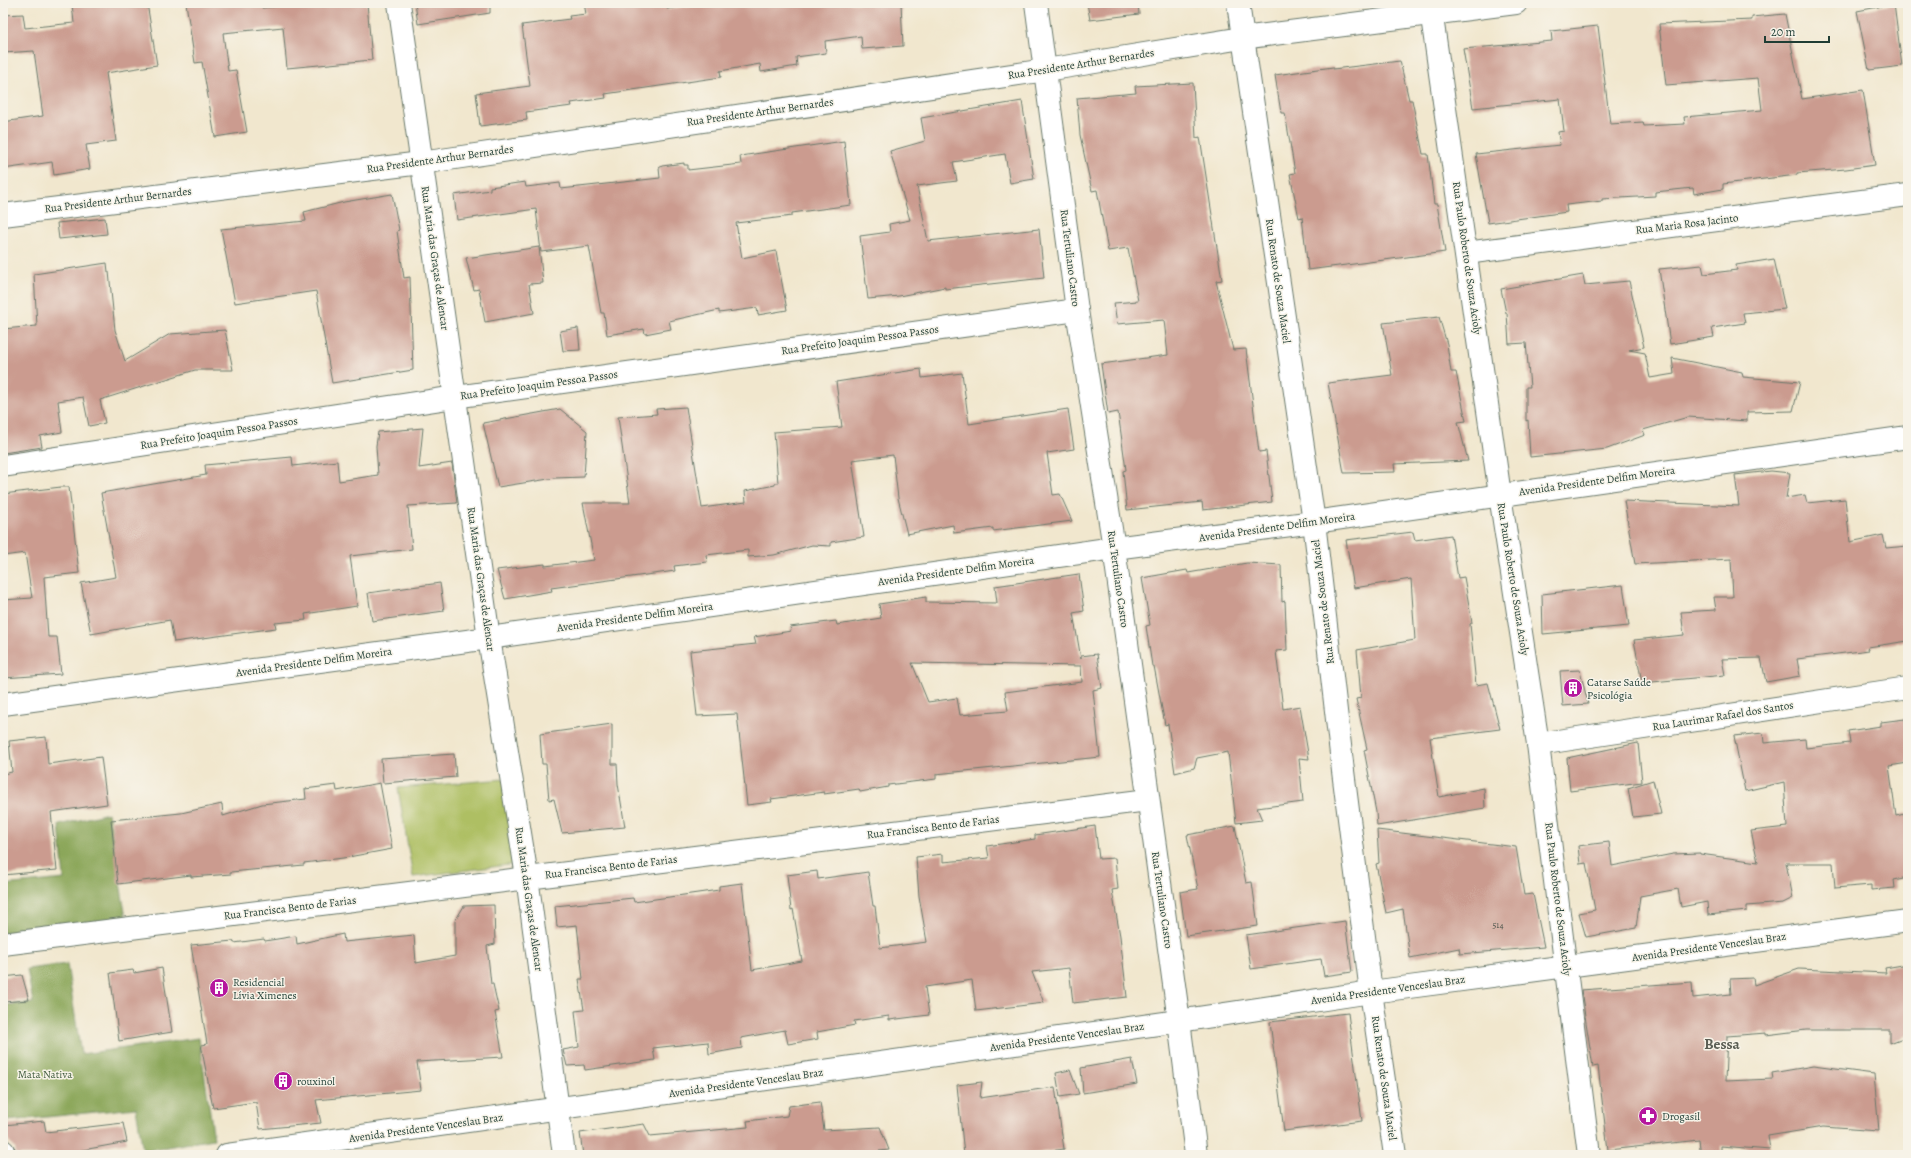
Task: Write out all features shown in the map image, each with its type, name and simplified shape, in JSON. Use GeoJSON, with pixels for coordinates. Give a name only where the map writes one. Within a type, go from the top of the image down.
{"type":"FeatureCollection","features":[{"type":"Feature","properties":{"kind":"street","name":"Rua Maria das Graças de Alencar"},"geometry":{"type":"LineString","coordinates":[[399,3],[489,638],[527,878],[564,1155]]}},
{"type":"Feature","properties":{"kind":"street","name":"Rua Tertuliano Castro"},"geometry":{"type":"LineString","coordinates":[[1036,3],[1077,310],[1114,548],[1196,1155]]}},
{"type":"Feature","properties":{"kind":"street","name":"Rua Renato de Souza Maciel"},"geometry":{"type":"LineString","coordinates":[[1238,3],[1314,522],[1371,992],[1395,1155]]}},
{"type":"Feature","properties":{"kind":"street","name":"Rua Presidente Arthur Bernardes"},"geometry":{"type":"LineString","coordinates":[[3,215],[421,163],[1046,70],[1431,8],[1516,3]]}},
{"type":"Feature","properties":{"kind":"street","name":"Rua Paulo Roberto de Souza Acioly"},"geometry":{"type":"LineString","coordinates":[[1431,8],[1500,495],[1538,744],[1589,1155]]}},
{"type":"Feature","properties":{"kind":"street","name":"Rua Maria Rosa Jacinto"},"geometry":{"type":"LineString","coordinates":[[1466,253],[1908,195]]}},
{"type":"Feature","properties":{"kind":"street","name":"Rua Prefeito Joaquim Pessoa Passos"},"geometry":{"type":"LineString","coordinates":[[3,466],[455,397],[1077,310]]}},
{"type":"Feature","properties":{"kind":"street","name":"Avenida Presidente Delfim Moreira"},"geometry":{"type":"LineString","coordinates":[[3,704],[489,638],[1114,548],[1314,522],[1908,437]]}},
{"type":"Feature","properties":{"kind":"street","name":"Rua Laurimar Rafael dos Santos"},"geometry":{"type":"LineString","coordinates":[[1538,744],[1908,688]]}},
{"type":"Feature","properties":{"kind":"street","name":"Rua Francisca Bento de Farias"},"geometry":{"type":"LineString","coordinates":[[3,944],[1148,800]]}},
{"type":"Feature","properties":{"kind":"street","name":"Avenida Presidente Venceslau Braz"},"geometry":{"type":"LineString","coordinates":[[227,1155],[1179,1021],[1371,992],[1908,921]]}},
{"type":"Feature","properties":{"kind":"street"},"geometry":{"type":"LineString","coordinates":[[3,1151],[4,1155]]}},
{"type":"Feature","properties":{"kind":"green space"},"geometry":{"type":"Polygon","coordinates":[[[504,779],[516,864],[413,877],[398,788],[504,779]]]}},
{"type":"Feature","properties":{"kind":"green space"},"geometry":{"type":"Polygon","coordinates":[[[108,813],[126,918],[3,937],[3,885],[64,879],[59,825],[108,813]]]}},
{"type":"Feature","properties":{"kind":"green space","name":"Mata Nativa"},"geometry":{"type":"Polygon","coordinates":[[[67,964],[81,1054],[199,1038],[214,1139],[143,1151],[136,1108],[7,1121],[3,1071],[3,1005],[33,1003],[27,969],[67,964]]]}},
{"type":"Feature","properties":{"kind":"building"},"geometry":{"type":"Polygon","coordinates":[[[147,3],[157,65],[106,73],[116,141],[86,145],[90,169],[54,175],[52,162],[3,169],[3,122],[43,116],[34,51],[3,53],[3,15],[23,14],[25,28],[74,23],[72,4],[147,3]]]}},
{"type":"Feature","properties":{"kind":"building"},"geometry":{"type":"Polygon","coordinates":[[[186,3],[262,3],[262,8],[312,3],[367,3],[372,60],[287,68],[283,27],[223,33],[228,71],[236,70],[247,132],[215,137],[202,62],[195,63],[186,3]]]}},
{"type":"Feature","properties":{"kind":"building"},"geometry":{"type":"Polygon","coordinates":[[[415,3],[490,3],[490,13],[418,24],[415,3]]]}},
{"type":"Feature","properties":{"kind":"building"},"geometry":{"type":"Polygon","coordinates":[[[584,3],[667,3],[667,9],[708,3],[901,3],[903,46],[862,49],[861,36],[825,41],[826,53],[796,57],[797,66],[761,72],[760,64],[720,71],[721,77],[605,94],[606,98],[571,103],[572,106],[526,112],[527,120],[480,126],[476,93],[530,86],[522,25],[570,19],[569,16],[586,14],[584,3]]]}},
{"type":"Feature","properties":{"kind":"building"},"geometry":{"type":"Polygon","coordinates":[[[1087,3],[1138,3],[1139,14],[1090,20],[1087,3]]]}},
{"type":"Feature","properties":{"kind":"building"},"geometry":{"type":"Polygon","coordinates":[[[1894,4],[1902,66],[1869,70],[1857,11],[1894,4]]]}},
{"type":"Feature","properties":{"kind":"building"},"geometry":{"type":"Polygon","coordinates":[[[1785,14],[1802,99],[1863,90],[1875,165],[1797,173],[1797,175],[1723,184],[1723,189],[1694,194],[1693,188],[1655,192],[1655,196],[1602,199],[1602,201],[1566,205],[1567,212],[1488,223],[1476,154],[1560,145],[1558,132],[1564,131],[1560,99],[1473,108],[1463,49],[1552,41],[1551,31],[1598,26],[1610,124],[1643,122],[1644,126],[1685,124],[1684,117],[1762,110],[1758,78],[1666,85],[1659,24],[1752,20],[1752,17],[1785,14]]]}},
{"type":"Feature","properties":{"kind":"building"},"geometry":{"type":"Polygon","coordinates":[[[1400,61],[1409,100],[1412,100],[1423,154],[1428,154],[1434,204],[1437,204],[1445,252],[1308,270],[1302,217],[1299,218],[1290,174],[1295,173],[1285,113],[1281,113],[1275,75],[1333,67],[1333,69],[1400,61]]]}},
{"type":"Feature","properties":{"kind":"building"},"geometry":{"type":"Polygon","coordinates":[[[1193,83],[1196,138],[1200,137],[1222,280],[1216,281],[1233,350],[1246,349],[1259,452],[1266,451],[1272,502],[1203,510],[1202,502],[1127,510],[1123,471],[1126,470],[1118,412],[1108,414],[1101,364],[1168,355],[1164,320],[1117,324],[1114,303],[1138,301],[1128,248],[1108,251],[1097,190],[1092,191],[1080,135],[1077,98],[1136,93],[1135,86],[1193,83]]]}},
{"type":"Feature","properties":{"kind":"building"},"geometry":{"type":"Polygon","coordinates":[[[1022,101],[1034,179],[1010,183],[1005,154],[953,162],[957,181],[917,186],[928,241],[1039,229],[1044,278],[945,289],[945,287],[899,296],[868,299],[860,236],[890,232],[889,224],[910,220],[890,151],[925,141],[921,118],[1022,101]]]}},
{"type":"Feature","properties":{"kind":"building"},"geometry":{"type":"Polygon","coordinates":[[[844,141],[851,205],[792,213],[792,216],[736,223],[742,258],[776,251],[787,310],[758,315],[757,308],[719,313],[719,310],[669,321],[671,329],[645,334],[644,329],[607,335],[604,313],[601,313],[589,246],[541,252],[536,209],[457,220],[454,195],[490,190],[490,187],[525,182],[526,187],[560,183],[561,189],[660,178],[659,168],[662,166],[684,163],[684,165],[688,165],[688,170],[741,164],[740,156],[844,141]]]}},
{"type":"Feature","properties":{"kind":"building"},"geometry":{"type":"Polygon","coordinates":[[[392,194],[399,230],[397,231],[404,278],[410,277],[413,370],[332,383],[316,291],[235,303],[221,229],[306,221],[304,212],[344,202],[392,194]]]}},
{"type":"Feature","properties":{"kind":"building"},"geometry":{"type":"Polygon","coordinates":[[[105,218],[107,234],[59,239],[57,223],[105,218]]]}},
{"type":"Feature","properties":{"kind":"building"},"geometry":{"type":"Polygon","coordinates":[[[539,247],[543,283],[529,284],[534,313],[485,322],[479,289],[474,290],[466,258],[539,247]]]}},
{"type":"Feature","properties":{"kind":"building"},"geometry":{"type":"Polygon","coordinates":[[[1774,259],[1785,309],[1743,313],[1745,323],[1712,328],[1714,337],[1670,344],[1659,269],[1702,265],[1704,274],[1737,270],[1736,265],[1774,259]]]}},
{"type":"Feature","properties":{"kind":"building"},"geometry":{"type":"Polygon","coordinates":[[[107,263],[115,330],[125,361],[170,334],[225,330],[233,370],[195,370],[100,400],[105,423],[89,426],[83,397],[58,401],[62,432],[40,436],[42,447],[3,453],[3,329],[37,326],[34,274],[107,263]]]}},
{"type":"Feature","properties":{"kind":"building"},"geometry":{"type":"Polygon","coordinates":[[[1583,275],[1585,285],[1629,281],[1644,347],[1629,350],[1645,353],[1650,378],[1674,374],[1672,358],[1742,372],[1743,377],[1800,382],[1793,411],[1747,412],[1747,421],[1688,417],[1643,430],[1645,435],[1607,449],[1530,457],[1528,420],[1526,421],[1526,387],[1530,387],[1526,343],[1509,344],[1507,313],[1501,289],[1583,275]]]}},
{"type":"Feature","properties":{"kind":"building"},"geometry":{"type":"Polygon","coordinates":[[[1439,317],[1447,344],[1451,372],[1456,372],[1466,421],[1458,422],[1468,461],[1394,464],[1395,472],[1344,473],[1328,383],[1392,375],[1383,323],[1439,317]]]}},
{"type":"Feature","properties":{"kind":"building"},"geometry":{"type":"Polygon","coordinates":[[[578,328],[580,350],[563,351],[560,331],[578,328]]]}},
{"type":"Feature","properties":{"kind":"building"},"geometry":{"type":"Polygon","coordinates":[[[921,369],[922,378],[962,373],[969,424],[1068,409],[1074,449],[1047,453],[1053,495],[1060,494],[1072,521],[993,531],[993,528],[954,533],[953,525],[907,534],[898,498],[893,455],[852,460],[864,537],[831,542],[831,546],[812,545],[774,555],[748,557],[748,550],[706,555],[707,562],[674,566],[675,571],[551,588],[552,591],[505,599],[497,570],[594,560],[583,503],[630,503],[618,417],[657,414],[656,409],[686,407],[702,508],[746,502],[745,491],[775,485],[775,483],[778,483],[774,432],[842,427],[836,382],[921,369]]]}},
{"type":"Feature","properties":{"kind":"building"},"geometry":{"type":"Polygon","coordinates":[[[560,409],[587,431],[584,477],[555,478],[498,487],[483,423],[560,409]]]}},
{"type":"Feature","properties":{"kind":"building"},"geometry":{"type":"Polygon","coordinates":[[[423,428],[419,468],[452,463],[457,503],[408,506],[412,549],[350,556],[357,606],[305,614],[306,620],[275,623],[276,628],[174,642],[170,620],[91,634],[81,583],[116,577],[101,493],[206,475],[205,465],[292,457],[293,466],[337,461],[339,481],[378,475],[376,446],[378,432],[423,428]]]}},
{"type":"Feature","properties":{"kind":"building"},"geometry":{"type":"Polygon","coordinates":[[[1771,471],[1790,473],[1786,498],[1805,495],[1807,503],[1845,499],[1850,542],[1883,535],[1886,548],[1908,546],[1908,641],[1868,647],[1869,650],[1797,659],[1800,676],[1766,682],[1761,658],[1722,659],[1725,675],[1642,683],[1634,640],[1684,635],[1681,612],[1716,610],[1714,597],[1733,597],[1731,559],[1635,564],[1624,501],[1739,506],[1735,475],[1771,471]]]}},
{"type":"Feature","properties":{"kind":"building"},"geometry":{"type":"Polygon","coordinates":[[[69,487],[79,573],[44,577],[48,637],[57,637],[61,674],[3,678],[3,600],[32,598],[25,553],[3,556],[3,494],[69,487]]]}},
{"type":"Feature","properties":{"kind":"building"},"geometry":{"type":"Polygon","coordinates":[[[1413,532],[1415,540],[1451,535],[1458,578],[1464,577],[1472,623],[1470,624],[1476,685],[1488,683],[1500,729],[1430,738],[1439,797],[1484,788],[1485,808],[1377,826],[1376,812],[1364,750],[1367,749],[1356,699],[1361,698],[1357,650],[1415,640],[1411,579],[1354,588],[1346,540],[1413,532]]]}},
{"type":"Feature","properties":{"kind":"building"},"geometry":{"type":"Polygon","coordinates":[[[1247,563],[1281,565],[1282,602],[1285,601],[1287,650],[1276,651],[1283,709],[1300,706],[1309,759],[1299,758],[1303,802],[1257,808],[1262,820],[1236,823],[1228,752],[1197,758],[1194,768],[1175,773],[1168,724],[1165,725],[1154,666],[1152,666],[1146,626],[1150,625],[1142,578],[1187,570],[1188,573],[1247,563]]]}},
{"type":"Feature","properties":{"kind":"building"},"geometry":{"type":"Polygon","coordinates":[[[1079,574],[1084,611],[1073,613],[1081,659],[1081,656],[1097,654],[1102,688],[1093,690],[1100,757],[936,774],[936,779],[888,785],[888,787],[860,792],[859,789],[824,794],[824,792],[771,799],[772,802],[747,805],[737,714],[697,716],[690,651],[756,644],[754,637],[791,631],[790,627],[836,621],[837,625],[881,618],[879,604],[926,597],[926,602],[997,603],[995,586],[1079,574]],[[912,663],[928,702],[957,698],[960,715],[1008,711],[1005,692],[1082,682],[1081,666],[912,663]]]}},
{"type":"Feature","properties":{"kind":"building"},"geometry":{"type":"Polygon","coordinates":[[[440,583],[444,611],[372,621],[368,593],[440,583]]]}},
{"type":"Feature","properties":{"kind":"building"},"geometry":{"type":"Polygon","coordinates":[[[1623,585],[1629,626],[1543,634],[1542,594],[1623,585]]]}},
{"type":"Feature","properties":{"kind":"building","name":"Catarse Saúde Psicológia"},"geometry":{"type":"Polygon","coordinates":[[[1580,670],[1588,704],[1563,706],[1560,671],[1580,670]]]}},
{"type":"Feature","properties":{"kind":"building"},"geometry":{"type":"Polygon","coordinates":[[[1905,719],[1908,738],[1908,763],[1889,766],[1896,816],[1908,813],[1908,877],[1894,880],[1895,888],[1871,890],[1871,885],[1835,888],[1833,863],[1786,863],[1793,898],[1783,903],[1747,906],[1747,911],[1708,915],[1707,902],[1681,907],[1678,889],[1640,896],[1636,928],[1586,937],[1579,913],[1595,910],[1586,863],[1580,864],[1578,846],[1609,842],[1612,866],[1673,854],[1700,853],[1758,862],[1751,831],[1787,827],[1784,782],[1745,791],[1734,736],[1763,733],[1764,743],[1805,739],[1806,748],[1850,743],[1848,731],[1881,726],[1881,722],[1905,719]]]}},
{"type":"Feature","properties":{"kind":"building"},"geometry":{"type":"Polygon","coordinates":[[[612,724],[612,764],[617,764],[618,784],[625,827],[562,833],[554,799],[549,800],[546,764],[542,764],[540,734],[612,724]]]}},
{"type":"Feature","properties":{"kind":"building"},"geometry":{"type":"Polygon","coordinates":[[[46,737],[48,764],[101,757],[107,804],[51,812],[57,870],[3,875],[3,774],[12,772],[9,741],[46,737]]]}},
{"type":"Feature","properties":{"kind":"building"},"geometry":{"type":"Polygon","coordinates":[[[1638,743],[1642,782],[1570,791],[1567,758],[1638,743]]]}},
{"type":"Feature","properties":{"kind":"building"},"geometry":{"type":"Polygon","coordinates":[[[454,754],[456,777],[383,783],[381,759],[454,754]]]}},
{"type":"Feature","properties":{"kind":"building"},"geometry":{"type":"Polygon","coordinates":[[[1653,780],[1661,814],[1633,817],[1628,788],[1653,780]]]}},
{"type":"Feature","properties":{"kind":"building"},"geometry":{"type":"Polygon","coordinates":[[[380,783],[392,849],[304,863],[304,865],[231,872],[231,874],[191,877],[191,875],[118,884],[111,820],[181,813],[222,804],[223,816],[262,804],[306,799],[305,789],[336,785],[337,791],[380,783]]]}},
{"type":"Feature","properties":{"kind":"building"},"geometry":{"type":"Polygon","coordinates":[[[1095,826],[1099,859],[1115,858],[1118,889],[1112,890],[1120,936],[1127,997],[1073,1003],[1069,968],[1032,972],[1044,1003],[976,1011],[972,980],[925,987],[929,1015],[889,1020],[889,1016],[854,1021],[855,1025],[817,1032],[818,1039],[788,1044],[785,1030],[741,1038],[742,1048],[709,1054],[708,1042],[653,1048],[655,1060],[585,1070],[584,1065],[567,1066],[563,1050],[579,1047],[575,1011],[584,1010],[579,979],[583,979],[577,925],[557,927],[555,906],[633,898],[634,902],[719,890],[719,886],[742,883],[752,970],[802,961],[793,909],[791,910],[787,875],[817,871],[818,879],[868,872],[873,906],[875,906],[880,948],[927,942],[919,896],[916,857],[943,854],[943,862],[989,858],[987,846],[1035,839],[1035,835],[1095,826]]]}},
{"type":"Feature","properties":{"kind":"building"},"geometry":{"type":"Polygon","coordinates":[[[1235,826],[1246,883],[1252,882],[1258,926],[1186,936],[1180,892],[1198,889],[1187,835],[1235,826]]]}},
{"type":"Feature","properties":{"kind":"building"},"geometry":{"type":"Polygon","coordinates":[[[1377,830],[1516,847],[1524,895],[1533,894],[1544,947],[1460,954],[1459,948],[1410,958],[1403,909],[1386,913],[1376,864],[1379,863],[1377,830]]]}},
{"type":"Feature","properties":{"kind":"building"},"geometry":{"type":"Polygon","coordinates":[[[494,905],[495,944],[487,946],[491,984],[493,984],[499,1011],[495,1012],[503,1057],[417,1062],[421,1090],[316,1100],[321,1123],[260,1129],[256,1102],[213,1108],[201,1045],[207,1044],[191,945],[233,941],[234,943],[264,939],[265,941],[296,936],[297,944],[343,934],[344,942],[414,935],[416,963],[455,956],[455,921],[464,906],[494,905]]]}},
{"type":"Feature","properties":{"kind":"building"},"geometry":{"type":"Polygon","coordinates":[[[1345,921],[1352,972],[1324,976],[1321,959],[1251,969],[1246,935],[1345,921]]]}},
{"type":"Feature","properties":{"kind":"building"},"geometry":{"type":"Polygon","coordinates":[[[1908,964],[1908,1036],[1890,1043],[1890,1030],[1806,1030],[1766,1035],[1766,1033],[1727,1036],[1725,1081],[1773,1079],[1772,1073],[1813,1066],[1874,1074],[1879,1131],[1823,1127],[1768,1136],[1770,1150],[1721,1146],[1721,1155],[1701,1155],[1699,1140],[1608,1150],[1598,1066],[1593,1067],[1581,990],[1692,982],[1693,998],[1731,994],[1730,979],[1753,978],[1754,985],[1799,969],[1886,973],[1885,968],[1908,964]]]}},
{"type":"Feature","properties":{"kind":"building"},"geometry":{"type":"Polygon","coordinates":[[[162,968],[172,1032],[119,1041],[110,973],[133,970],[134,973],[162,968]]]}},
{"type":"Feature","properties":{"kind":"building"},"geometry":{"type":"Polygon","coordinates":[[[22,975],[29,1000],[3,1002],[3,977],[22,975]]]}},
{"type":"Feature","properties":{"kind":"building"},"geometry":{"type":"Polygon","coordinates":[[[1348,1013],[1362,1121],[1284,1131],[1270,1022],[1348,1013]]]}},
{"type":"Feature","properties":{"kind":"building"},"geometry":{"type":"Polygon","coordinates":[[[1132,1059],[1137,1084],[1083,1093],[1081,1068],[1132,1059]]]}},
{"type":"Feature","properties":{"kind":"building"},"geometry":{"type":"Polygon","coordinates":[[[1070,1070],[1079,1094],[1060,1097],[1056,1073],[1070,1070]]]}},
{"type":"Feature","properties":{"kind":"building"},"geometry":{"type":"Polygon","coordinates":[[[982,1082],[980,1098],[1055,1087],[1064,1149],[1024,1155],[964,1155],[957,1085],[982,1082]]]}},
{"type":"Feature","properties":{"kind":"building"},"geometry":{"type":"Polygon","coordinates":[[[820,1102],[824,1130],[880,1127],[889,1150],[879,1151],[880,1155],[583,1155],[580,1133],[644,1124],[650,1136],[748,1127],[747,1121],[787,1116],[789,1106],[820,1102]]]}},
{"type":"Feature","properties":{"kind":"building"},"geometry":{"type":"Polygon","coordinates":[[[44,1121],[46,1132],[123,1123],[127,1142],[55,1155],[16,1155],[15,1148],[8,1140],[4,1125],[44,1121]]]}},
{"type":"Feature","properties":{"kind":"place","name":"Catarse Saúde Psicológia"},"geometry":{"type":"Point","coordinates":[1573,688]}},
{"type":"Feature","properties":{"kind":"place","name":"Residencial Lívia Ximenes"},"geometry":{"type":"Point","coordinates":[219,988]}},
{"type":"Feature","properties":{"kind":"place","name":"rouxinol"},"geometry":{"type":"Point","coordinates":[283,1081]}},
{"type":"Feature","properties":{"kind":"place","name":"Drogasil"},"geometry":{"type":"Point","coordinates":[1648,1116]}},
{"type":"Feature","properties":{"kind":"district","name":"Bessa"},"geometry":{"type":"Point","coordinates":[1722,1044]}}]}
